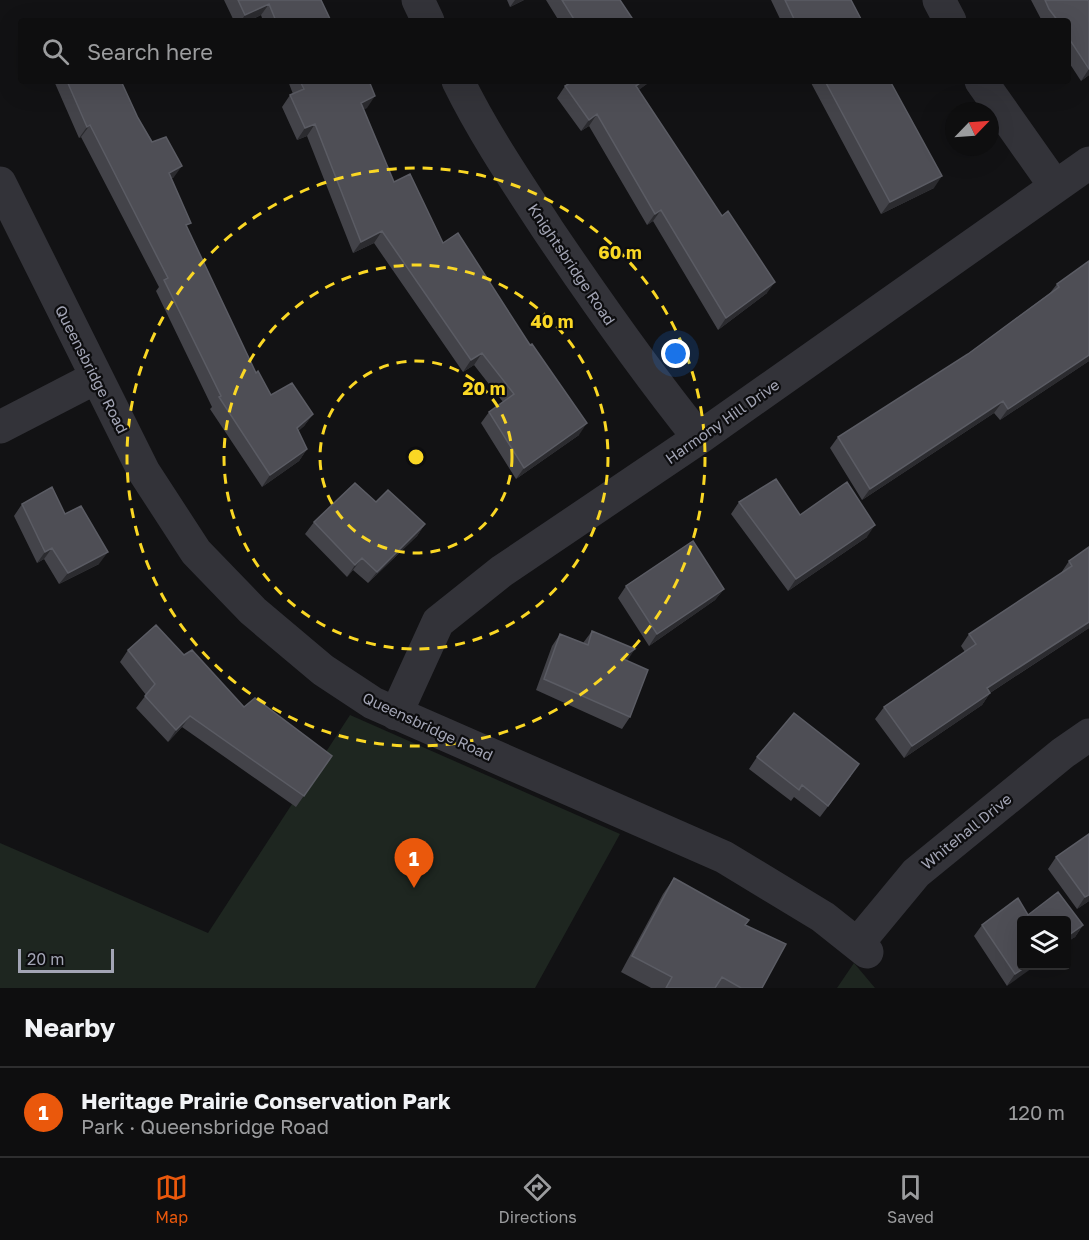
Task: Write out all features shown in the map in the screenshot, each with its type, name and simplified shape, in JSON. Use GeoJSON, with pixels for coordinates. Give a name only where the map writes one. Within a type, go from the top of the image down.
{"type":"FeatureCollection","features":[{"type":"Feature","properties":{"kind":"street"},"geometry":{"type":"LineString","coordinates":[[418,0],[427,18]]}},
{"type":"Feature","properties":{"kind":"street"},"geometry":{"type":"LineString","coordinates":[[939,0],[948,18]]}},
{"type":"Feature","properties":{"kind":"street","name":"Knightsbridge Road"},"geometry":{"type":"LineString","coordinates":[[459,84],[483,132],[565,255],[654,382],[699,438]]}},
{"type":"Feature","properties":{"kind":"street"},"geometry":{"type":"LineString","coordinates":[[983,84],[1055,186]]}},
{"type":"Feature","properties":{"kind":"street","name":"Harmony Hill Drive"},"geometry":{"type":"LineString","coordinates":[[396,714],[438,622],[502,571],[699,438],[1089,163]]}},
{"type":"Feature","properties":{"kind":"street","name":"Queensbridge Road"},"geometry":{"type":"LineString","coordinates":[[0,183],[95,378],[144,472],[196,552],[253,610],[323,670],[373,703],[724,856],[823,917],[863,947]]}},
{"type":"Feature","properties":{"kind":"street"},"geometry":{"type":"LineString","coordinates":[[0,427],[95,378]]}},
{"type":"Feature","properties":{"kind":"street","name":"Whitehall Drive"},"geometry":{"type":"LineString","coordinates":[[863,947],[916,873],[1063,753],[1089,735]]}},
{"type":"Feature","properties":{"kind":"shaded area"},"geometry":{"type":"Polygon","coordinates":[[[350,715],[620,834],[535,988],[0,988],[0,843],[208,933],[350,715]]]}},
{"type":"Feature","properties":{"kind":"shaded area"},"geometry":{"type":"Polygon","coordinates":[[[854,963],[875,988],[837,988],[854,963]]]}},
{"type":"Feature","properties":{"kind":"building"},"geometry":{"type":"Polygon","coordinates":[[[238,0],[321,0],[330,18],[275,18],[269,4],[245,15],[238,0]]]}},
{"type":"Feature","properties":{"kind":"building"},"geometry":{"type":"Polygon","coordinates":[[[562,0],[620,0],[632,18],[573,18],[562,0]]]}},
{"type":"Feature","properties":{"kind":"building"},"geometry":{"type":"Polygon","coordinates":[[[785,0],[851,0],[860,18],[794,18],[785,0]]]}},
{"type":"Feature","properties":{"kind":"building"},"geometry":{"type":"Polygon","coordinates":[[[1045,0],[1089,1],[1089,69],[1071,42],[1071,18],[1056,18],[1045,0]]]}},
{"type":"Feature","properties":{"kind":"building"},"geometry":{"type":"Polygon","coordinates":[[[68,84],[122,84],[152,142],[166,137],[182,166],[169,173],[191,223],[186,225],[256,373],[258,371],[271,395],[292,383],[313,414],[297,428],[307,449],[270,475],[219,397],[221,396],[164,280],[168,278],[90,125],[87,127],[68,84]]]}},
{"type":"Feature","properties":{"kind":"building"},"geometry":{"type":"Polygon","coordinates":[[[302,84],[370,84],[375,96],[361,103],[394,182],[410,174],[443,243],[458,233],[530,345],[532,344],[587,423],[524,468],[489,412],[514,394],[482,353],[471,360],[382,231],[361,242],[315,124],[305,128],[290,95],[304,89],[302,84]]]}},
{"type":"Feature","properties":{"kind":"building"},"geometry":{"type":"Polygon","coordinates":[[[568,84],[639,84],[636,86],[722,216],[728,211],[775,282],[726,318],[661,210],[655,214],[597,114],[589,120],[565,86],[568,84]]]}},
{"type":"Feature","properties":{"kind":"building"},"geometry":{"type":"Polygon","coordinates":[[[827,84],[892,84],[942,176],[890,202],[827,84]]]}},
{"type":"Feature","properties":{"kind":"building"},"geometry":{"type":"Polygon","coordinates":[[[1089,261],[1089,355],[1008,409],[1003,401],[870,489],[838,437],[968,354],[1059,287],[1057,284],[1089,261]]]}},
{"type":"Feature","properties":{"kind":"building"},"geometry":{"type":"Polygon","coordinates":[[[776,479],[800,515],[847,482],[875,525],[796,579],[739,502],[776,479]]]}},
{"type":"Feature","properties":{"kind":"building"},"geometry":{"type":"Polygon","coordinates":[[[355,483],[376,502],[388,490],[425,524],[377,572],[362,558],[355,565],[314,522],[355,483]]]}},
{"type":"Feature","properties":{"kind":"building"},"geometry":{"type":"Polygon","coordinates":[[[52,487],[65,514],[81,506],[108,552],[68,573],[52,548],[45,552],[22,504],[52,487]]]}},
{"type":"Feature","properties":{"kind":"building"},"geometry":{"type":"Polygon","coordinates":[[[693,541],[724,589],[657,634],[626,586],[693,541]]]}},
{"type":"Feature","properties":{"kind":"building"},"geometry":{"type":"Polygon","coordinates":[[[1089,547],[1089,622],[987,688],[990,693],[912,746],[884,707],[976,644],[969,634],[1072,566],[1069,561],[1089,547]]]}},
{"type":"Feature","properties":{"kind":"building"},"geometry":{"type":"Polygon","coordinates":[[[156,625],[184,655],[192,650],[244,707],[255,698],[332,756],[304,796],[190,716],[176,730],[145,696],[155,684],[128,650],[156,625]]]}},
{"type":"Feature","properties":{"kind":"building"},"geometry":{"type":"Polygon","coordinates":[[[592,631],[635,649],[621,658],[648,670],[630,717],[544,679],[560,634],[588,645],[592,631]]]}},
{"type":"Feature","properties":{"kind":"building"},"geometry":{"type":"Polygon","coordinates":[[[794,713],[859,764],[828,806],[802,785],[799,790],[757,757],[794,713]]]}},
{"type":"Feature","properties":{"kind":"building"},"geometry":{"type":"Polygon","coordinates":[[[1089,834],[1089,895],[1085,897],[1056,857],[1089,834]]]}},
{"type":"Feature","properties":{"kind":"building"},"geometry":{"type":"Polygon","coordinates":[[[674,878],[749,920],[745,925],[786,944],[762,988],[741,988],[722,977],[715,988],[666,988],[672,977],[632,956],[674,878]]]}},
{"type":"Feature","properties":{"kind":"building"},"geometry":{"type":"Polygon","coordinates":[[[1058,892],[1083,925],[1071,933],[1071,916],[1017,916],[1017,970],[1021,970],[1015,974],[982,925],[1018,898],[1028,915],[1058,892]]]}},
{"type":"Feature","properties":{"kind":"place","name":"Heritage Prairie Conservation Park"},"geometry":{"type":"Point","coordinates":[414,888]}}]}
